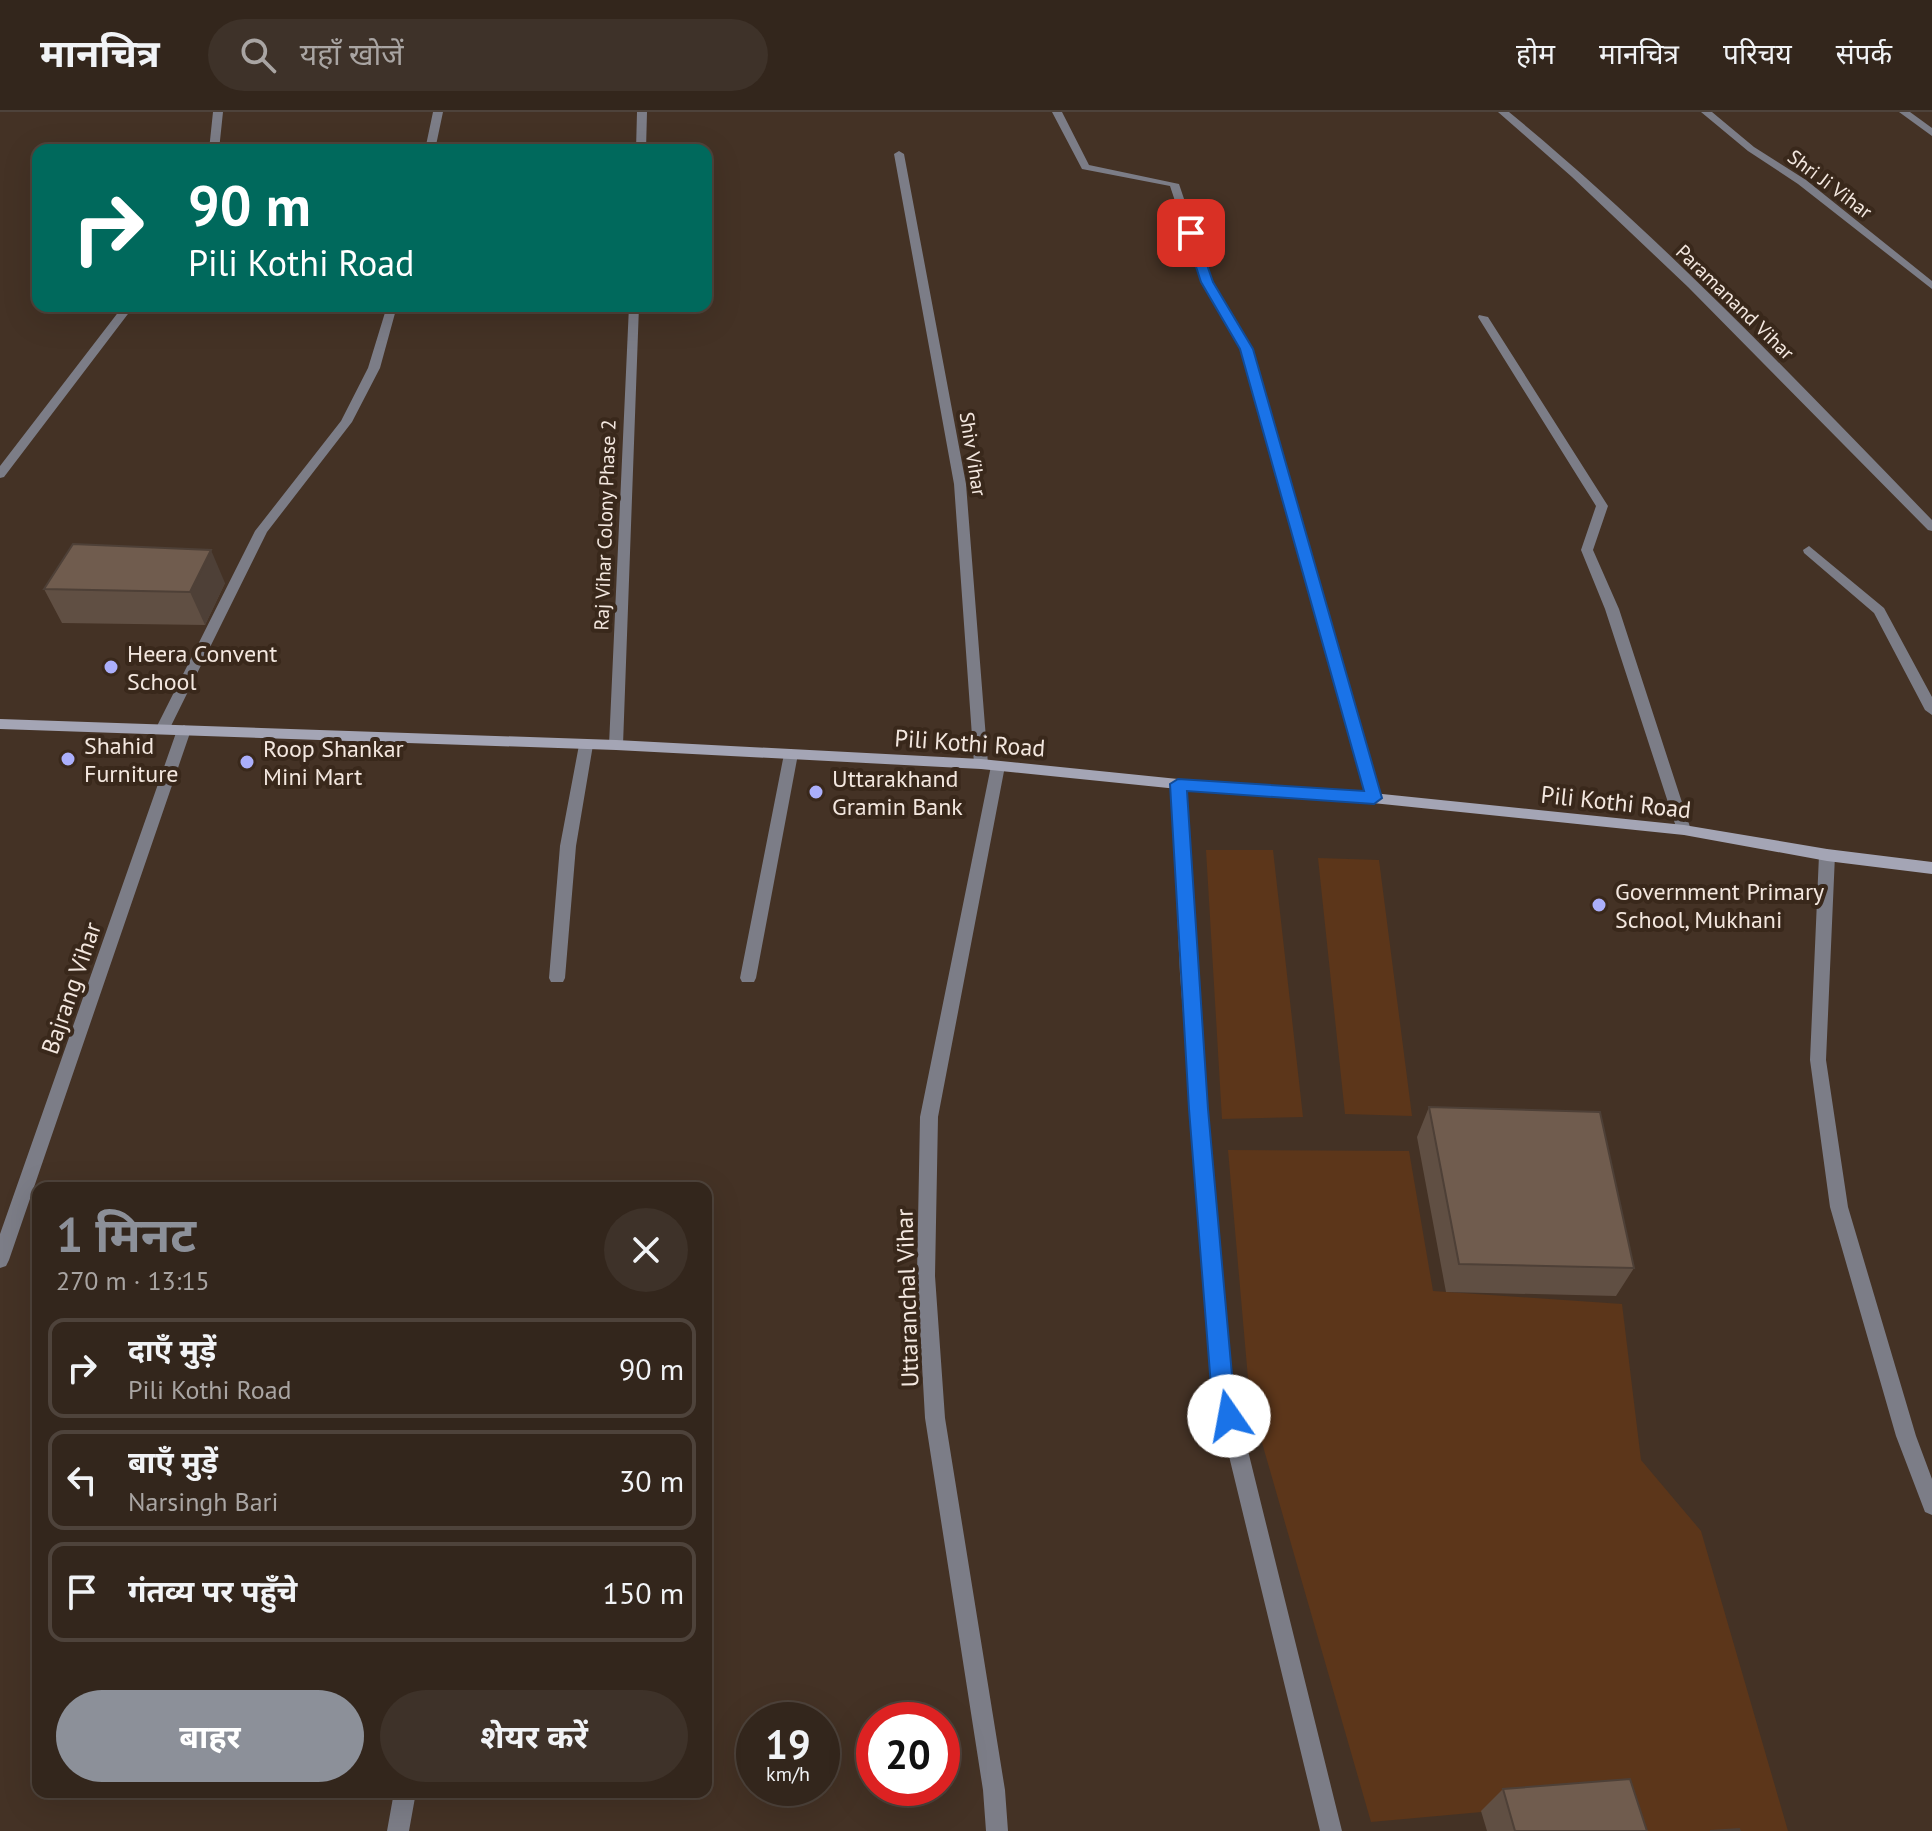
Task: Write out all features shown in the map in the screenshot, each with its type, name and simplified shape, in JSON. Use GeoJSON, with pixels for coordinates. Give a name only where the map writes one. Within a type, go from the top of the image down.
{"type":"FeatureCollection","features":[{"type":"Feature","properties":{"kind":"street"},"geometry":{"type":"LineString","coordinates":[[215,144],[218,112]]}},
{"type":"Feature","properties":{"kind":"street"},"geometry":{"type":"LineString","coordinates":[[431,144],[438,112]]}},
{"type":"Feature","properties":{"kind":"street"},"geometry":{"type":"LineString","coordinates":[[641,144],[642,112]]}},
{"type":"Feature","properties":{"kind":"street"},"geometry":{"type":"LineString","coordinates":[[1057,112],[1085,167],[1174,184],[1207,282],[1247,349],[1374,798]]}},
{"type":"Feature","properties":{"kind":"street","name":"Paramanand Vihar"},"geometry":{"type":"LineString","coordinates":[[1503,112],[1560,158],[1678,272],[1830,420],[1932,527]]}},
{"type":"Feature","properties":{"kind":"street","name":"Shri Ji Vihar"},"geometry":{"type":"LineString","coordinates":[[1706,112],[1751,149],[1802,182],[1932,286]]}},
{"type":"Feature","properties":{"kind":"street"},"geometry":{"type":"LineString","coordinates":[[1904,112],[1932,133]]}},
{"type":"Feature","properties":{"kind":"street","name":"Shiv Vihar"},"geometry":{"type":"LineString","coordinates":[[899,154],[960,484],[990,765]]}},
{"type":"Feature","properties":{"kind":"street"},"geometry":{"type":"LineString","coordinates":[[0,474],[124,312]]}},
{"type":"Feature","properties":{"kind":"street"},"geometry":{"type":"LineString","coordinates":[[162,730],[261,531],[346,422],[374,368],[390,312]]}},
{"type":"Feature","properties":{"kind":"street","name":"Raj Vihar Colony Phase 2"},"geometry":{"type":"LineString","coordinates":[[616,745],[634,312]]}},
{"type":"Feature","properties":{"kind":"street"},"geometry":{"type":"LineString","coordinates":[[1483,317],[1602,506],[1587,550],[1612,609],[1684,830]]}},
{"type":"Feature","properties":{"kind":"street"},"geometry":{"type":"LineString","coordinates":[[1809,550],[1879,611],[1932,710]]}},
{"type":"Feature","properties":{"kind":"street","name":"Pili Kothi Road"},"geometry":{"type":"LineString","coordinates":[[0,724],[616,745],[990,765],[1178,784],[1374,798],[1684,830],[1827,855],[1932,868]]}},
{"type":"Feature","properties":{"kind":"street","name":"Bajrang Vihar"},"geometry":{"type":"LineString","coordinates":[[0,1260],[184,730]]}},
{"type":"Feature","properties":{"kind":"street"},"geometry":{"type":"LineString","coordinates":[[557,978],[568,846],[586,745]]}},
{"type":"Feature","properties":{"kind":"street"},"geometry":{"type":"LineString","coordinates":[[748,978],[791,754]]}},
{"type":"Feature","properties":{"kind":"street","name":"Uttaranchal Vihar"},"geometry":{"type":"LineString","coordinates":[[990,765],[929,1117],[926,1276],[935,1418],[994,1790],[997,1831]]}},
{"type":"Feature","properties":{"kind":"street"},"geometry":{"type":"LineString","coordinates":[[1178,784],[1188,974],[1222,1386],[1331,1831]]}},
{"type":"Feature","properties":{"kind":"street"},"geometry":{"type":"LineString","coordinates":[[1827,855],[1818,1060],[1839,1207],[1906,1436],[1932,1505]]}},
{"type":"Feature","properties":{"kind":"street"},"geometry":{"type":"LineString","coordinates":[[398,1831],[404,1798]]}},
{"type":"Feature","properties":{"kind":"shaded area"},"geometry":{"type":"Polygon","coordinates":[[[1206,850],[1273,850],[1303,1117],[1222,1119],[1206,850]]]}},
{"type":"Feature","properties":{"kind":"shaded area"},"geometry":{"type":"Polygon","coordinates":[[[1318,858],[1379,860],[1412,1116],[1345,1114],[1318,858]]]}},
{"type":"Feature","properties":{"kind":"shaded area"},"geometry":{"type":"Polygon","coordinates":[[[1228,1150],[1409,1151],[1433,1291],[1622,1304],[1641,1460],[1701,1531],[1788,1831],[1613,1831],[1603,1801],[1371,1822],[1250,1401],[1228,1150]]]}},
{"type":"Feature","properties":{"kind":"building"},"geometry":{"type":"Polygon","coordinates":[[[73,544],[211,550],[190,592],[44,589],[73,544]]]}},
{"type":"Feature","properties":{"kind":"building"},"geometry":{"type":"Polygon","coordinates":[[[1429,1107],[1600,1112],[1634,1268],[1459,1264],[1429,1107]]]}},
{"type":"Feature","properties":{"kind":"building"},"geometry":{"type":"Polygon","coordinates":[[[1630,1779],[1647,1831],[1515,1831],[1503,1789],[1630,1779]]]}},
{"type":"Feature","properties":{"kind":"place","name":"Heera Convent School"},"geometry":{"type":"Point","coordinates":[111,667]}},
{"type":"Feature","properties":{"kind":"place","name":"Shahid Furniture"},"geometry":{"type":"Point","coordinates":[68,759]}},
{"type":"Feature","properties":{"kind":"place","name":"Roop Shankar Mini Mart"},"geometry":{"type":"Point","coordinates":[247,762]}},
{"type":"Feature","properties":{"kind":"place","name":"Uttarakhand Gramin Bank"},"geometry":{"type":"Point","coordinates":[816,792]}},
{"type":"Feature","properties":{"kind":"place","name":"Government Primary School, Mukhani"},"geometry":{"type":"Point","coordinates":[1599,905]}},
{"type":"Feature","properties":{"kind":"route"},"geometry":{"type":"LineString","coordinates":[[1191,233],[1207,282],[1247,349],[1374,798],[1178,784],[1198,1109],[1222,1386],[1229,1416]]}}]}
